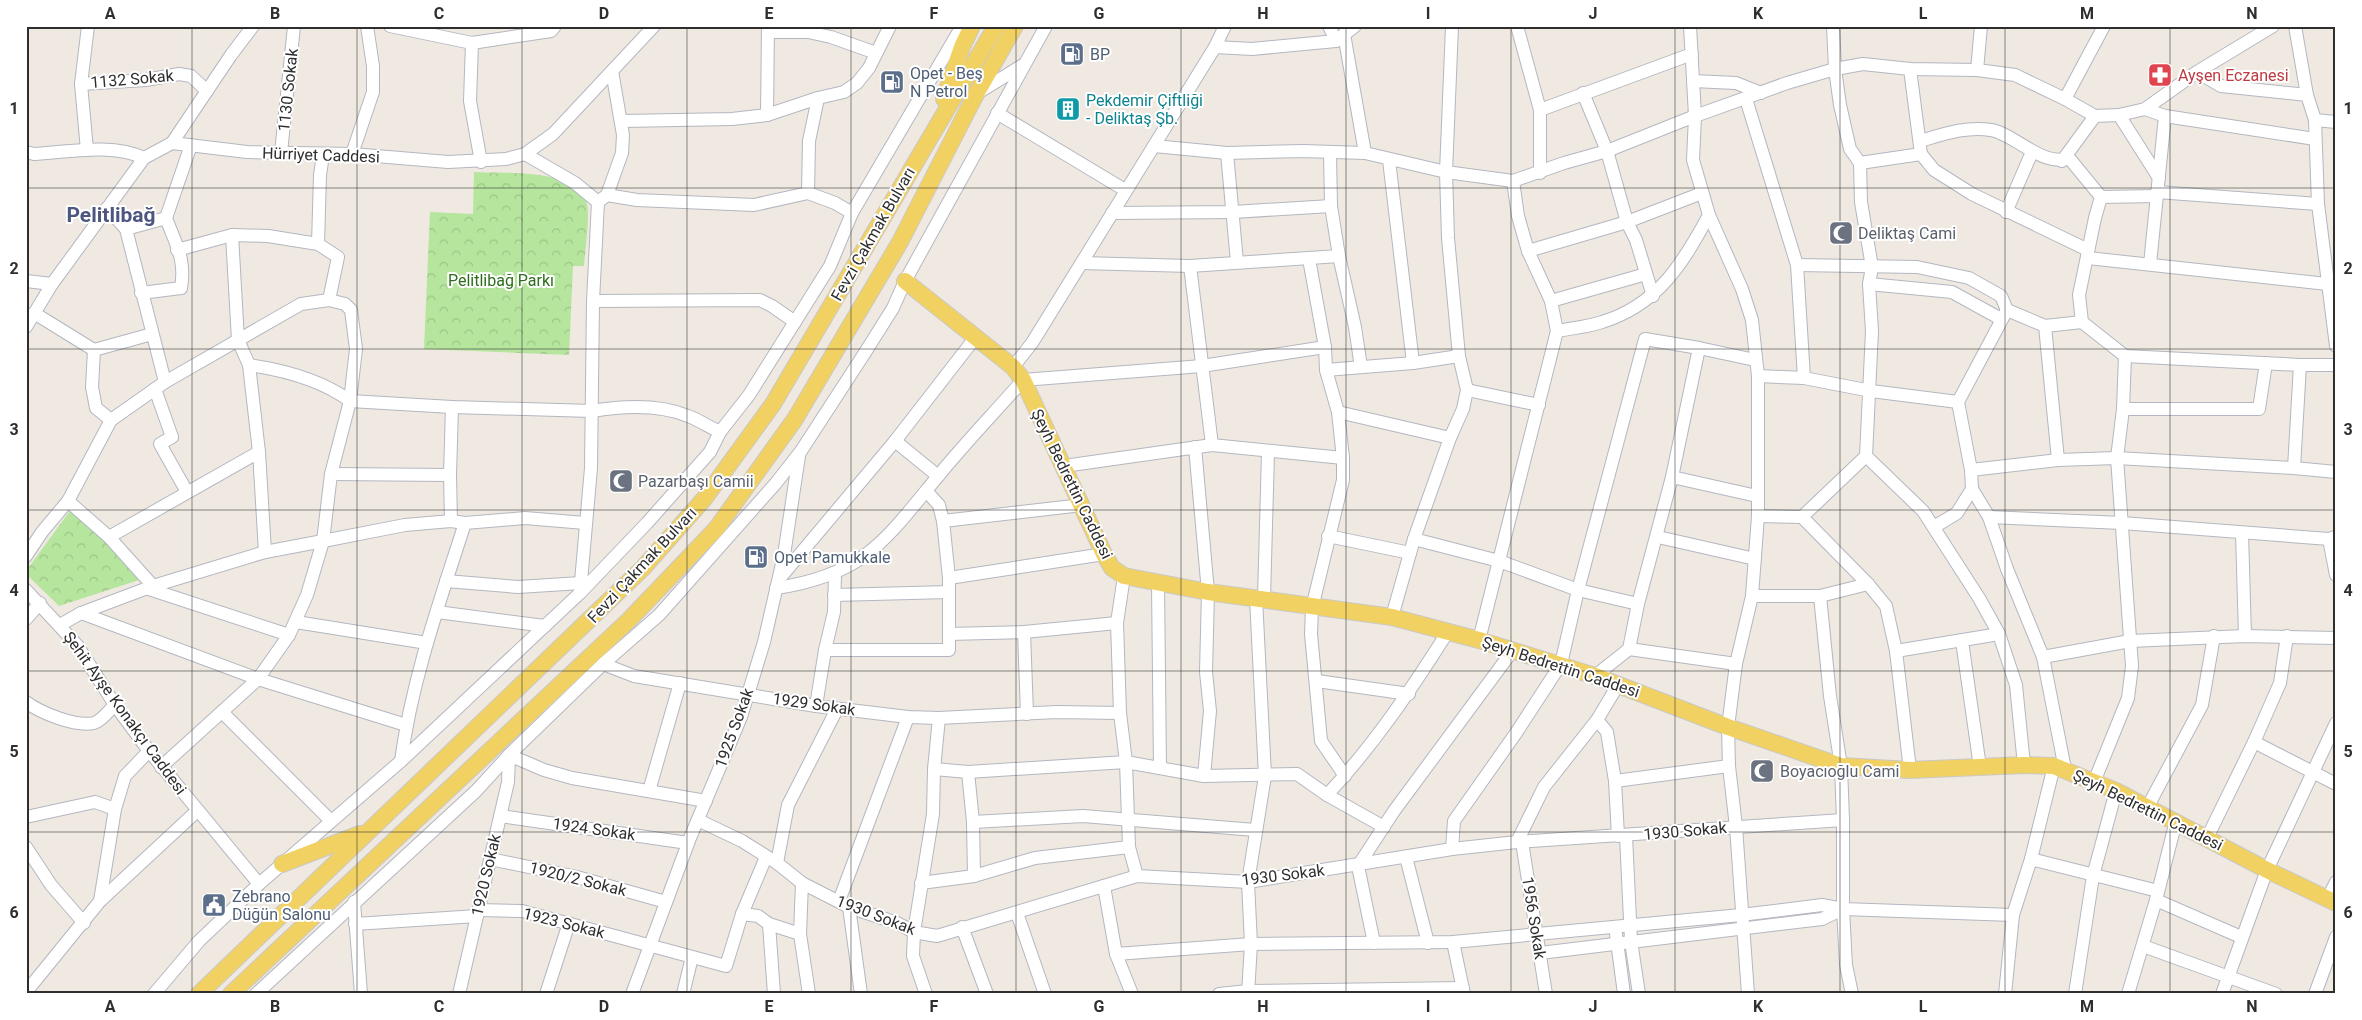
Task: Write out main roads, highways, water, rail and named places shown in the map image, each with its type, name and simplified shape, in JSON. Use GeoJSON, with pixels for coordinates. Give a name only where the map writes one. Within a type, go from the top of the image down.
{"type":"FeatureCollection","features":[{"type":"Feature","properties":{"kind":"main road"},"geometry":{"type":"LineString","coordinates":[[932,132],[962,47],[972,26]]}},
{"type":"Feature","properties":{"kind":"main road","name":"Fevzi Çakmak Bulvarı"},"geometry":{"type":"LineString","coordinates":[[200,994],[367,831],[643,568],[704,499],[773,404],[894,202],[932,132],[996,26]]}},
{"type":"Feature","properties":{"kind":"main road","name":"Fevzi Çakmak Bulvarı"},"geometry":{"type":"LineString","coordinates":[[231,994],[629,620],[716,529],[795,419],[900,242],[976,94],[1016,26]]}},
{"type":"Feature","properties":{"kind":"main road"},"geometry":{"type":"LineString","coordinates":[[976,94],[997,74],[1026,26]]}},
{"type":"Feature","properties":{"kind":"main road","name":"Şeyh Bedrettin Caddesi"},"geometry":{"type":"LineString","coordinates":[[905,281],[1013,367],[1023,380],[1104,554],[1112,568],[1124,576],[1208,592],[1312,608],[1392,617],[1479,640],[1561,664],[1728,727],[1840,766],[1910,770],[2024,765],[2059,767],[2116,791],[2267,870],[2331,901]]}},
{"type":"Feature","properties":{"kind":"main road"},"geometry":{"type":"LineString","coordinates":[[282,864],[367,831]]}},
{"type":"Feature","properties":{"kind":"place","name":"BP"},"geometry":{"type":"Point","coordinates":[1072,54]}},
{"type":"Feature","properties":{"kind":"place","name":"Ayşen Eczanesi"},"geometry":{"type":"Point","coordinates":[2160,75]}},
{"type":"Feature","properties":{"kind":"place","name":"Opet - Beş N Petrol"},"geometry":{"type":"Point","coordinates":[892,82]}},
{"type":"Feature","properties":{"kind":"place","name":"Pekdemir Çiftliği - Deliktaş Şb."},"geometry":{"type":"Point","coordinates":[1068,109]}},
{"type":"Feature","properties":{"kind":"place","name":"Deliktaş Cami"},"geometry":{"type":"Point","coordinates":[1841,233]}},
{"type":"Feature","properties":{"kind":"place","name":"Pazarbaşı Camii"},"geometry":{"type":"Point","coordinates":[621,481]}},
{"type":"Feature","properties":{"kind":"place","name":"Opet Pamukkale"},"geometry":{"type":"Point","coordinates":[756,557]}},
{"type":"Feature","properties":{"kind":"place","name":"Boyacıoğlu Cami"},"geometry":{"type":"Point","coordinates":[1762,771]}},
{"type":"Feature","properties":{"kind":"place","name":"Zebrano Düğün Salonu"},"geometry":{"type":"Point","coordinates":[214,905]}},
{"type":"Feature","properties":{"kind":"district","name":"Pelitlibağ"},"geometry":{"type":"Point","coordinates":[111,215]}},
{"type":"Feature","properties":{"kind":"park label","name":"Pelitlibağ Parkı"},"geometry":{"type":"Point","coordinates":[501,280]}}]}
